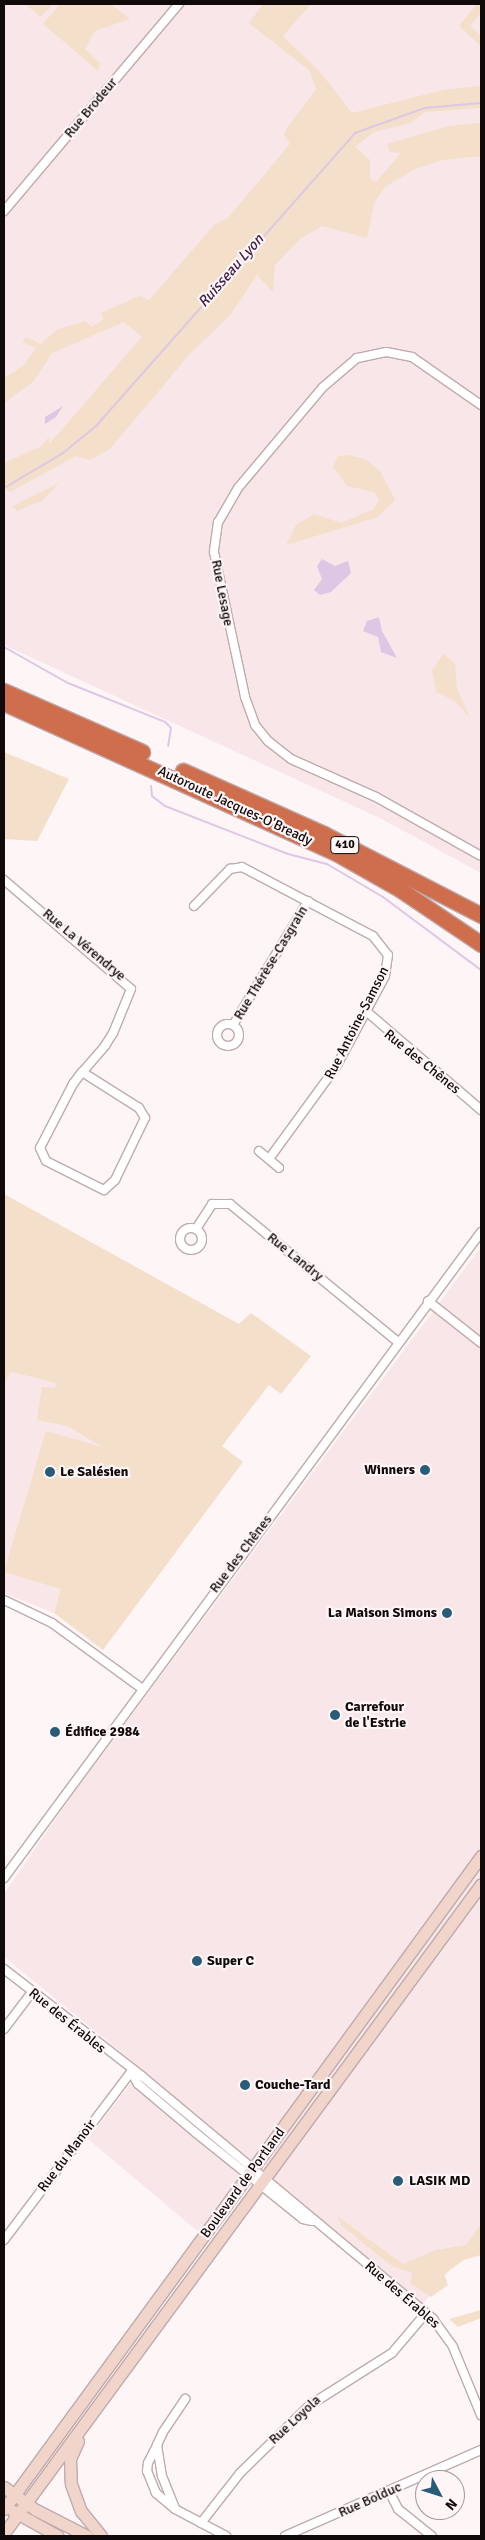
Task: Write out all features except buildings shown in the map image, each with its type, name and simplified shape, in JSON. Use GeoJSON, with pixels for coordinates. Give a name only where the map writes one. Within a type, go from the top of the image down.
{"type":"FeatureCollection","features":[{"type":"Feature","properties":{"kind":"highway","name":"Autoroute Jacques-O'Bready"},"geometry":{"type":"LineString","coordinates":[[7,695],[33,716],[336,853],[397,887],[481,944]]}},
{"type":"Feature","properties":{"kind":"highway","name":"Autoroute Jacques-O'Bready"},"geometry":{"type":"LineString","coordinates":[[7,695],[302,824],[481,915]]}},
{"type":"Feature","properties":{"kind":"highway"},"geometry":{"type":"LineString","coordinates":[[4,709],[33,716]]}},
{"type":"Feature","properties":{"kind":"main road","name":"Boulevard de Portland"},"geometry":{"type":"LineString","coordinates":[[4,2506],[14,2495],[481,1856]]}},
{"type":"Feature","properties":{"kind":"main road","name":"Boulevard de Portland"},"geometry":{"type":"LineString","coordinates":[[4,2533],[481,1884]]}},
{"type":"Feature","properties":{"kind":"main road"},"geometry":{"type":"LineString","coordinates":[[96,2408],[72,2453],[69,2471],[77,2503],[101,2536]]}},
{"type":"Feature","properties":{"kind":"main road"},"geometry":{"type":"LineString","coordinates":[[4,2487],[26,2504],[87,2536]]}},
{"type":"Feature","properties":{"kind":"main road"},"geometry":{"type":"LineString","coordinates":[[4,2506],[58,2536]]}},
{"type":"Feature","properties":{"kind":"street","name":"Rue Brodeur"},"geometry":{"type":"LineString","coordinates":[[4,212],[179,4]]}},
{"type":"Feature","properties":{"kind":"street","name":"Rue Lesage"},"geometry":{"type":"LineString","coordinates":[[481,405],[412,357],[377,353],[353,361],[323,387],[230,498],[218,522],[214,552],[244,696],[255,725],[268,741],[291,759],[376,797],[481,856]]}},
{"type":"Feature","properties":{"kind":"street","name":"Rue Antoine-Samson"},"geometry":{"type":"LineString","coordinates":[[194,906],[235,867],[308,901],[372,936],[386,949],[388,968],[328,1081],[269,1159]]}},
{"type":"Feature","properties":{"kind":"street","name":"Rue La Vérendrye"},"geometry":{"type":"LineString","coordinates":[[4,880],[130,985],[130,1000],[113,1033],[82,1072],[40,1152],[51,1164],[104,1190],[115,1180],[145,1118],[139,1108],[82,1072]]}},
{"type":"Feature","properties":{"kind":"street","name":"Rue Thérèse-Casgrain"},"geometry":{"type":"LineString","coordinates":[[233,1025],[308,901]]}},
{"type":"Feature","properties":{"kind":"street","name":"Rue des Chênes"},"geometry":{"type":"LineString","coordinates":[[366,1011],[481,1110]]}},
{"type":"Feature","properties":{"kind":"street"},"geometry":{"type":"LineString","coordinates":[[259,1151],[280,1168]]}},
{"type":"Feature","properties":{"kind":"street","name":"Rue Landry"},"geometry":{"type":"LineString","coordinates":[[196,1229],[212,1204],[230,1204],[397,1341]]}},
{"type":"Feature","properties":{"kind":"street","name":"Rue des Chênes"},"geometry":{"type":"LineString","coordinates":[[4,1878],[141,1688],[397,1341],[481,1232]]}},
{"type":"Feature","properties":{"kind":"street"},"geometry":{"type":"LineString","coordinates":[[428,1301],[481,1343]]}},
{"type":"Feature","properties":{"kind":"street"},"geometry":{"type":"LineString","coordinates":[[4,1600],[52,1623],[141,1688]]}},
{"type":"Feature","properties":{"kind":"street","name":"Rue des Érables"},"geometry":{"type":"LineString","coordinates":[[4,1969],[426,2313],[453,2347],[481,2414]]}},
{"type":"Feature","properties":{"kind":"street"},"geometry":{"type":"LineString","coordinates":[[4,2029],[32,1992]]}},
{"type":"Feature","properties":{"kind":"street","name":"Rue du Manoir"},"geometry":{"type":"LineString","coordinates":[[4,2240],[131,2072]]}},
{"type":"Feature","properties":{"kind":"street","name":"Rue Loyola"},"geometry":{"type":"LineString","coordinates":[[201,2524],[230,2484],[310,2405],[392,2353],[426,2313]]}},
{"type":"Feature","properties":{"kind":"street"},"geometry":{"type":"LineString","coordinates":[[184,2399],[148,2463],[149,2478],[162,2500],[201,2524],[226,2536]]}},
{"type":"Feature","properties":{"kind":"street"},"geometry":{"type":"LineString","coordinates":[[157,2445],[162,2476],[175,2509]]}},
{"type":"Feature","properties":{"kind":"street","name":"Rue Bolduc"},"geometry":{"type":"LineString","coordinates":[[285,2536],[481,2450]]}},
{"type":"Feature","properties":{"kind":"street"},"geometry":{"type":"LineString","coordinates":[[389,2491],[398,2509],[432,2536]]}},
{"type":"Feature","properties":{"kind":"shaded area"},"geometry":{"type":"Polygon","coordinates":[[[4,4],[481,4],[481,873],[380,818],[4,645],[4,4]]]}},
{"type":"Feature","properties":{"kind":"shaded area"},"geometry":{"type":"Polygon","coordinates":[[[25,4],[53,4],[41,17],[25,4]]]}},
{"type":"Feature","properties":{"kind":"shaded area"},"geometry":{"type":"Polygon","coordinates":[[[60,4],[111,4],[130,19],[95,31],[85,49],[100,63],[98,71],[43,24],[60,4]]]}},
{"type":"Feature","properties":{"kind":"shaded area"},"geometry":{"type":"Polygon","coordinates":[[[263,4],[311,4],[283,36],[320,72],[352,113],[443,90],[481,86],[481,108],[425,112],[410,123],[374,132],[355,147],[370,160],[370,179],[376,182],[401,153],[390,152],[387,144],[449,126],[481,123],[481,156],[443,160],[415,169],[385,187],[374,203],[367,238],[322,226],[300,239],[275,265],[273,292],[257,275],[231,314],[189,355],[110,449],[90,460],[76,456],[10,492],[4,487],[4,463],[40,447],[49,437],[50,443],[142,337],[124,322],[52,353],[34,381],[4,403],[4,378],[24,365],[36,348],[22,342],[26,337],[40,344],[58,329],[85,321],[92,327],[104,319],[101,313],[139,296],[149,300],[215,224],[228,218],[290,144],[284,134],[316,89],[310,71],[249,23],[263,4]]]}},
{"type":"Feature","properties":{"kind":"shaded area"},"geometry":{"type":"Polygon","coordinates":[[[477,4],[481,4],[481,13],[470,26],[481,36],[481,46],[459,26],[477,4]]]}},
{"type":"Feature","properties":{"kind":"shaded area"},"geometry":{"type":"Polygon","coordinates":[[[63,406],[56,417],[45,424],[45,417],[63,406]]]}},
{"type":"Feature","properties":{"kind":"shaded area"},"geometry":{"type":"Polygon","coordinates":[[[347,455],[365,459],[380,471],[395,500],[378,517],[286,545],[296,525],[314,514],[341,523],[374,509],[379,499],[374,492],[347,486],[333,467],[338,456],[347,455]]]}},
{"type":"Feature","properties":{"kind":"shaded area"},"geometry":{"type":"Polygon","coordinates":[[[59,483],[43,500],[17,511],[13,506],[59,483]]]}},
{"type":"Feature","properties":{"kind":"shaded area"},"geometry":{"type":"Polygon","coordinates":[[[322,559],[335,566],[348,561],[351,573],[331,592],[320,595],[314,590],[322,579],[317,566],[322,559]]]}},
{"type":"Feature","properties":{"kind":"shaded area"},"geometry":{"type":"Polygon","coordinates":[[[379,617],[382,631],[397,658],[381,652],[378,637],[363,631],[367,621],[379,617]]]}},
{"type":"Feature","properties":{"kind":"shaded area"},"geometry":{"type":"Polygon","coordinates":[[[443,654],[455,663],[457,688],[470,718],[455,701],[436,692],[432,670],[443,654]]]}},
{"type":"Feature","properties":{"kind":"shaded area"},"geometry":{"type":"Polygon","coordinates":[[[4,752],[69,779],[37,841],[4,839],[4,752]]]}},
{"type":"Feature","properties":{"kind":"shaded area"},"geometry":{"type":"Polygon","coordinates":[[[4,1194],[239,1324],[251,1313],[311,1356],[281,1394],[269,1385],[222,1446],[243,1462],[103,1650],[54,1613],[61,1589],[4,1572],[46,1431],[102,1447],[68,1426],[37,1420],[42,1387],[55,1388],[56,1383],[11,1372],[4,1383],[4,1194]]]}},
{"type":"Feature","properties":{"kind":"shaded area"},"geometry":{"type":"Polygon","coordinates":[[[481,1247],[481,2230],[420,2308],[255,2175],[208,2240],[88,2139],[142,2069],[4,1957],[4,1894],[75,1791],[481,1247]]]}},
{"type":"Feature","properties":{"kind":"shaded area","name":"Le Salésien"},"geometry":{"type":"Polygon","coordinates":[[[10,1372],[57,1383],[104,1448],[54,1613],[4,1593],[4,1383],[10,1372]]]}},
{"type":"Feature","properties":{"kind":"shaded area"},"geometry":{"type":"Polygon","coordinates":[[[337,2216],[403,2264],[436,2250],[466,2245],[481,2224],[481,2255],[464,2260],[444,2274],[448,2285],[431,2297],[410,2283],[412,2273],[392,2266],[342,2226],[337,2216]]]}},
{"type":"Feature","properties":{"kind":"shaded area"},"geometry":{"type":"Polygon","coordinates":[[[481,2310],[481,2318],[458,2327],[449,2319],[481,2310]]]}},
{"type":"Feature","properties":{"kind":"waterway","name":"Ruisseau Lyon"},"geometry":{"type":"LineString","coordinates":[[4,488],[63,453],[96,426],[355,133],[425,108],[481,103]]}},
{"type":"Feature","properties":{"kind":"waterway"},"geometry":{"type":"LineString","coordinates":[[4,647],[68,683],[165,722],[171,728],[168,746]]}},
{"type":"Feature","properties":{"kind":"waterway"},"geometry":{"type":"LineString","coordinates":[[151,786],[152,796],[165,806],[288,854],[327,864],[383,897],[481,970]]}},
{"type":"Feature","properties":{"kind":"place","name":"Winners"},"geometry":{"type":"Point","coordinates":[425,1470]}},
{"type":"Feature","properties":{"kind":"place","name":"Le Salésien"},"geometry":{"type":"Point","coordinates":[50,1472]}},
{"type":"Feature","properties":{"kind":"place","name":"La Maison Simons"},"geometry":{"type":"Point","coordinates":[447,1613]}},
{"type":"Feature","properties":{"kind":"place","name":"Carrefour de l'Estrie"},"geometry":{"type":"Point","coordinates":[335,1715]}},
{"type":"Feature","properties":{"kind":"place","name":"Édifice 2984"},"geometry":{"type":"Point","coordinates":[55,1732]}},
{"type":"Feature","properties":{"kind":"place","name":"Super C"},"geometry":{"type":"Point","coordinates":[197,1961]}},
{"type":"Feature","properties":{"kind":"place","name":"Couche-Tard"},"geometry":{"type":"Point","coordinates":[245,2085]}},
{"type":"Feature","properties":{"kind":"place","name":"LASIK MD"},"geometry":{"type":"Point","coordinates":[398,2181]}}]}
